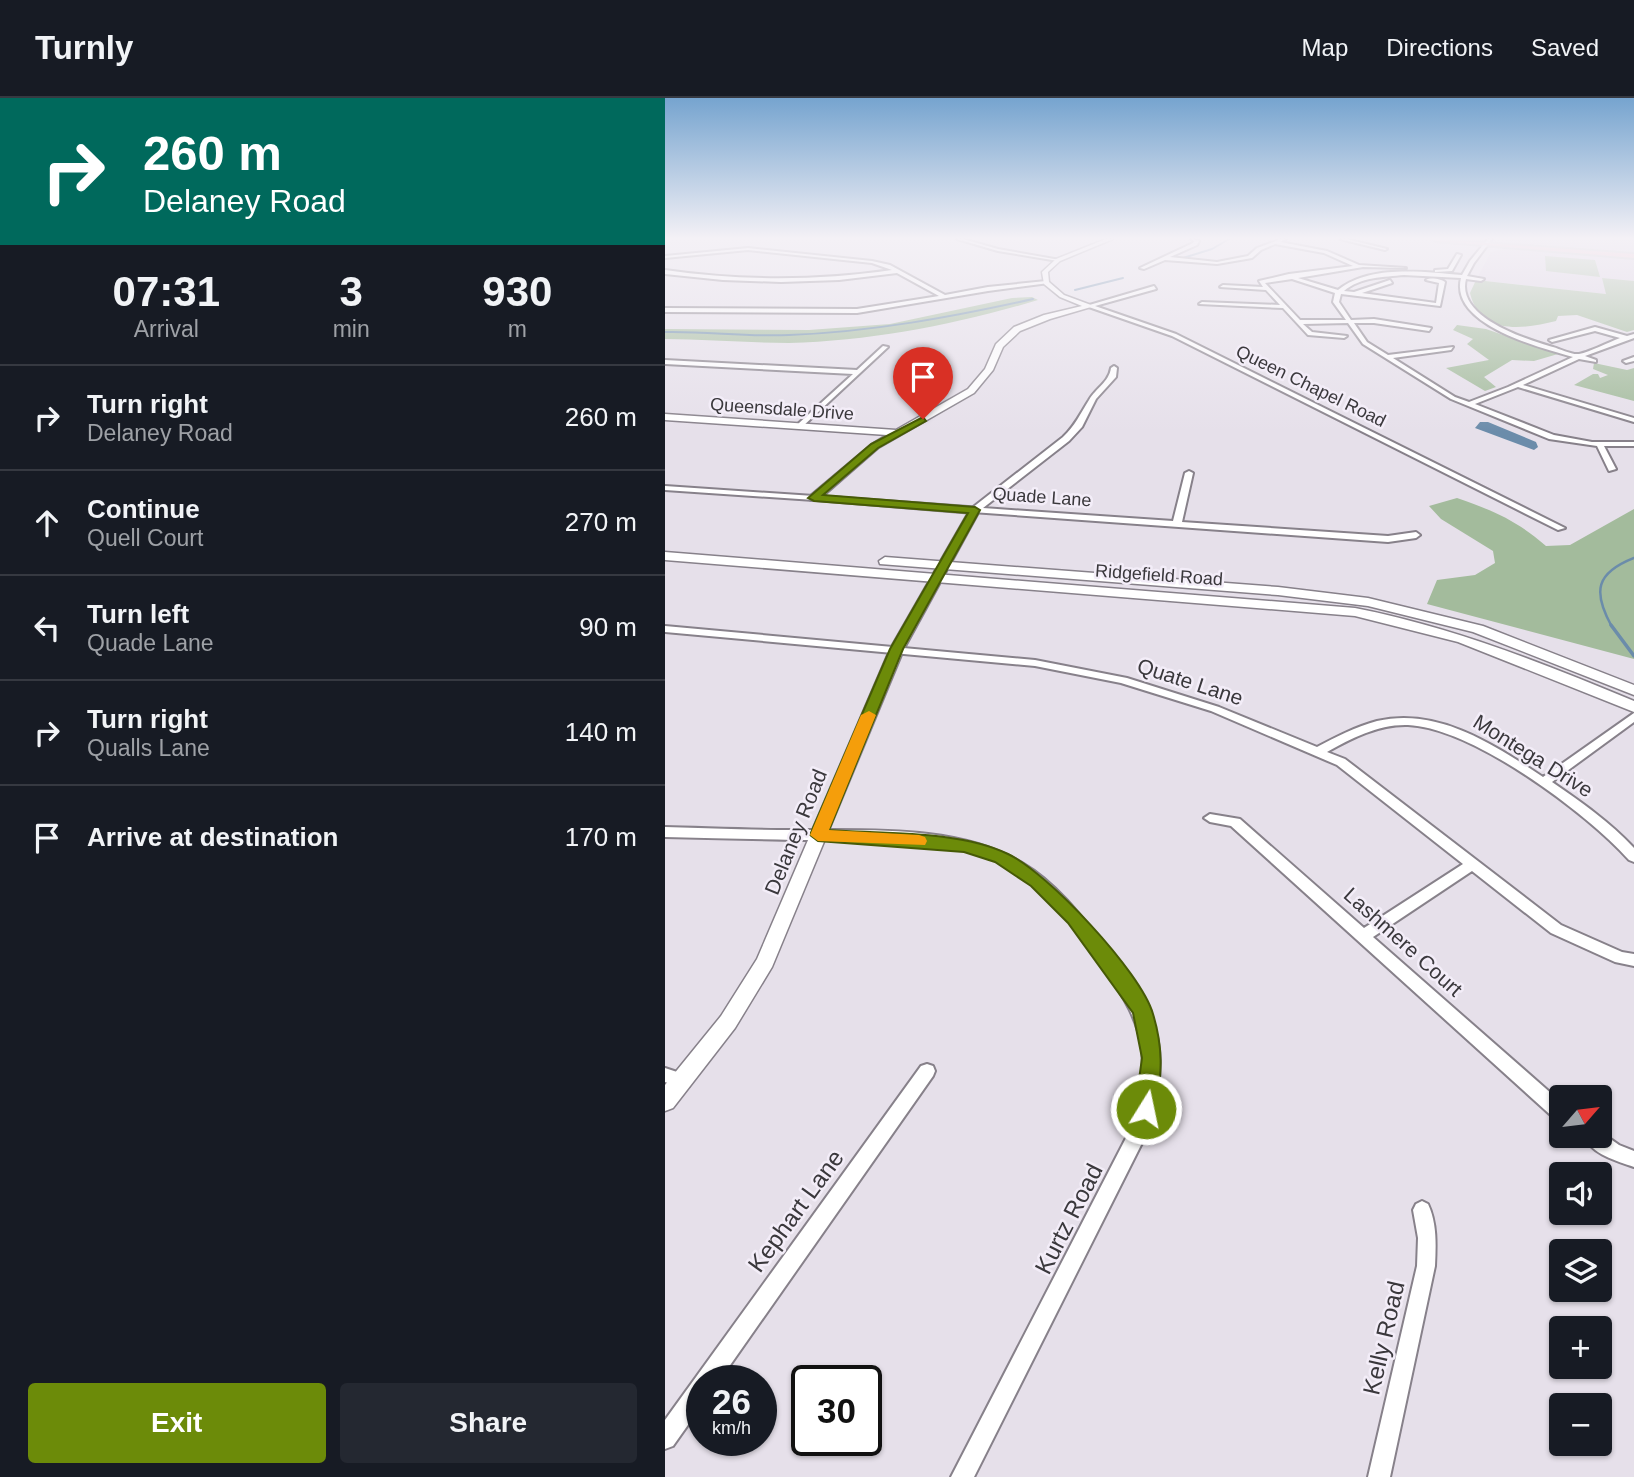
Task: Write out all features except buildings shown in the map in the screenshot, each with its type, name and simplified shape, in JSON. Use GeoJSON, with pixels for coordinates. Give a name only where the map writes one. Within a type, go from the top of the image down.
{"type":"FeatureCollection","features":[{"type":"Feature","properties":{"kind":"main road","name":"Ridgefield Road"},"geometry":{"type":"LineString","coordinates":[[665,545],[1308,606],[1370,615],[1488,647],[1634,707]]}},
{"type":"Feature","properties":{"kind":"main road","name":"Ridgefield Road"},"geometry":{"type":"LineString","coordinates":[[665,556],[1295,592],[1368,602],[1488,632],[1634,690]]}},
{"type":"Feature","properties":{"kind":"street"},"geometry":{"type":"LineString","coordinates":[[665,310],[844,312],[898,303]]}},
{"type":"Feature","properties":{"kind":"street","name":"Queen Chapel Road"},"geometry":{"type":"LineString","coordinates":[[1082,303],[1174,335],[1561,528]]}},
{"type":"Feature","properties":{"kind":"street"},"geometry":{"type":"LineString","coordinates":[[814,498],[859,458],[977,385],[989,370],[999,346],[1017,330],[1047,317],[1099,303]]}},
{"type":"Feature","properties":{"kind":"street"},"geometry":{"type":"LineString","coordinates":[[1279,303],[1312,335],[1344,336]]}},
{"type":"Feature","properties":{"kind":"street"},"geometry":{"type":"LineString","coordinates":[[1336,303],[1362,340],[1469,404],[1547,436],[1600,445],[1634,444]]}},
{"type":"Feature","properties":{"kind":"street"},"geometry":{"type":"LineString","coordinates":[[1410,303],[1440,303]]}},
{"type":"Feature","properties":{"kind":"street"},"geometry":{"type":"LineString","coordinates":[[1471,303],[1481,317],[1501,329],[1594,361]]}},
{"type":"Feature","properties":{"kind":"street"},"geometry":{"type":"LineString","coordinates":[[1202,304],[1282,307]]}},
{"type":"Feature","properties":{"kind":"street"},"geometry":{"type":"LineString","coordinates":[[1297,322],[1382,322],[1429,329]]}},
{"type":"Feature","properties":{"kind":"street"},"geometry":{"type":"LineString","coordinates":[[1552,340],[1595,329],[1631,338]]}},
{"type":"Feature","properties":{"kind":"street"},"geometry":{"type":"LineString","coordinates":[[1558,332],[1569,335]]}},
{"type":"Feature","properties":{"kind":"street"},"geometry":{"type":"LineString","coordinates":[[1469,404],[1520,386],[1544,371],[1579,356],[1631,338]]}},
{"type":"Feature","properties":{"kind":"street"},"geometry":{"type":"LineString","coordinates":[[802,425],[885,346]]}},
{"type":"Feature","properties":{"kind":"street"},"geometry":{"type":"LineString","coordinates":[[1387,357],[1451,348]]}},
{"type":"Feature","properties":{"kind":"street"},"geometry":{"type":"LineString","coordinates":[[665,362],[857,372]]}},
{"type":"Feature","properties":{"kind":"street"},"geometry":{"type":"LineString","coordinates":[[975,510],[1066,439],[1078,426],[1093,398],[1113,377],[1114,368]]}},
{"type":"Feature","properties":{"kind":"street"},"geometry":{"type":"LineString","coordinates":[[1520,386],[1634,420]]}},
{"type":"Feature","properties":{"kind":"street","name":"Queensdale Drive"},"geometry":{"type":"LineString","coordinates":[[665,417],[897,433]]}},
{"type":"Feature","properties":{"kind":"street"},"geometry":{"type":"LineString","coordinates":[[1600,445],[1612,469]]}},
{"type":"Feature","properties":{"kind":"street"},"geometry":{"type":"LineString","coordinates":[[1177,524],[1189,473]]}},
{"type":"Feature","properties":{"kind":"street","name":"Quade Lane"},"geometry":{"type":"LineString","coordinates":[[665,488],[1388,539],[1416,535]]}},
{"type":"Feature","properties":{"kind":"street","name":"Delaney Road"},"geometry":{"type":"LineString","coordinates":[[665,1101],[683,1082],[728,1022],[765,962],[897,649],[975,510]]}},
{"type":"Feature","properties":{"kind":"street","name":"Quate Lane"},"geometry":{"type":"LineString","coordinates":[[665,629],[1035,663],[1123,680],[1215,709],[1341,762],[1556,929],[1620,958],[1634,960]]}},
{"type":"Feature","properties":{"kind":"street"},"geometry":{"type":"LineString","coordinates":[[1543,783],[1634,717]]}},
{"type":"Feature","properties":{"kind":"street","name":"Montega Drive"},"geometry":{"type":"LineString","coordinates":[[1318,751],[1346,734],[1368,726],[1420,721],[1449,727],[1484,743],[1543,783],[1615,835],[1634,857]]}},
{"type":"Feature","properties":{"kind":"street","name":"Lashmere Court"},"geometry":{"type":"LineString","coordinates":[[1210,818],[1235,822],[1549,1102]]}},
{"type":"Feature","properties":{"kind":"street","name":"Kurtz Road"},"geometry":{"type":"LineString","coordinates":[[665,832],[818,835],[964,846],[983,851],[1018,866],[1074,918],[1133,994],[1150,1036],[1151,1082],[1134,1142],[962,1477]]}},
{"type":"Feature","properties":{"kind":"street"},"geometry":{"type":"LineString","coordinates":[[1363,936],[1473,864]]}},
{"type":"Feature","properties":{"kind":"street","name":"Kephart Lane"},"geometry":{"type":"LineString","coordinates":[[717,1365],[927,1071]]}},
{"type":"Feature","properties":{"kind":"street"},"geometry":{"type":"LineString","coordinates":[[665,1075],[683,1082]]}},
{"type":"Feature","properties":{"kind":"street"},"geometry":{"type":"LineString","coordinates":[[1609,1148],[1634,1159]]}},
{"type":"Feature","properties":{"kind":"street","name":"Kelly Road"},"geometry":{"type":"LineString","coordinates":[[1379,1477],[1426,1266],[1427,1238],[1423,1210]]}},
{"type":"Feature","properties":{"kind":"street"},"geometry":{"type":"LineString","coordinates":[[665,1438],[686,1409]]}},
{"type":"Feature","properties":{"kind":"green space"},"geometry":{"type":"Polygon","coordinates":[[[987,303],[1026,303],[946,324],[852,339],[789,343],[665,339],[665,329],[809,330],[890,324],[987,303]]]}},
{"type":"Feature","properties":{"kind":"green space"},"geometry":{"type":"Polygon","coordinates":[[[1474,303],[1634,303],[1634,330],[1627,332],[1577,315],[1558,316],[1556,321],[1530,326],[1505,326],[1483,317],[1474,303]]]}},
{"type":"Feature","properties":{"kind":"green space"},"geometry":{"type":"Polygon","coordinates":[[[1457,325],[1486,329],[1558,354],[1534,361],[1512,360],[1484,377],[1496,387],[1485,391],[1446,368],[1489,360],[1467,344],[1473,339],[1453,330],[1457,325]]]}},
{"type":"Feature","properties":{"kind":"green space"},"geometry":{"type":"Polygon","coordinates":[[[1594,363],[1627,370],[1634,368],[1634,401],[1574,385],[1593,374],[1598,374],[1600,378],[1608,375],[1593,369],[1594,363]]]}},
{"type":"Feature","properties":{"kind":"green space"},"geometry":{"type":"Polygon","coordinates":[[[1457,498],[1504,517],[1546,546],[1570,545],[1634,509],[1634,659],[1427,604],[1437,580],[1475,575],[1495,563],[1493,551],[1441,519],[1429,506],[1457,498]]]}},
{"type":"Feature","properties":{"kind":"water"},"geometry":{"type":"Polygon","coordinates":[[[1480,422],[1488,422],[1536,442],[1538,447],[1534,450],[1475,428],[1480,422]]]}},
{"type":"Feature","properties":{"kind":"waterway"},"geometry":{"type":"LineString","coordinates":[[665,332],[773,335],[850,331],[942,318],[1012,303]]}},
{"type":"Feature","properties":{"kind":"waterway"},"geometry":{"type":"LineString","coordinates":[[1611,625],[1602,603],[1601,585],[1612,570],[1634,558]]}},
{"type":"Feature","properties":{"kind":"waterway"},"geometry":{"type":"LineString","coordinates":[[1611,625],[1634,656]]}},
{"type":"Feature","properties":{"kind":"slow traffic"},"geometry":{"type":"LineString","coordinates":[[869,715],[818,835],[919,841]]}},
{"type":"Feature","properties":{"kind":"route"},"geometry":{"type":"LineString","coordinates":[[923,419],[875,446],[814,498],[975,510],[897,649],[818,835],[964,846],[1002,858],[1038,881],[1074,918],[1133,994],[1143,1012],[1153,1058],[1146,1109]]}}]}
